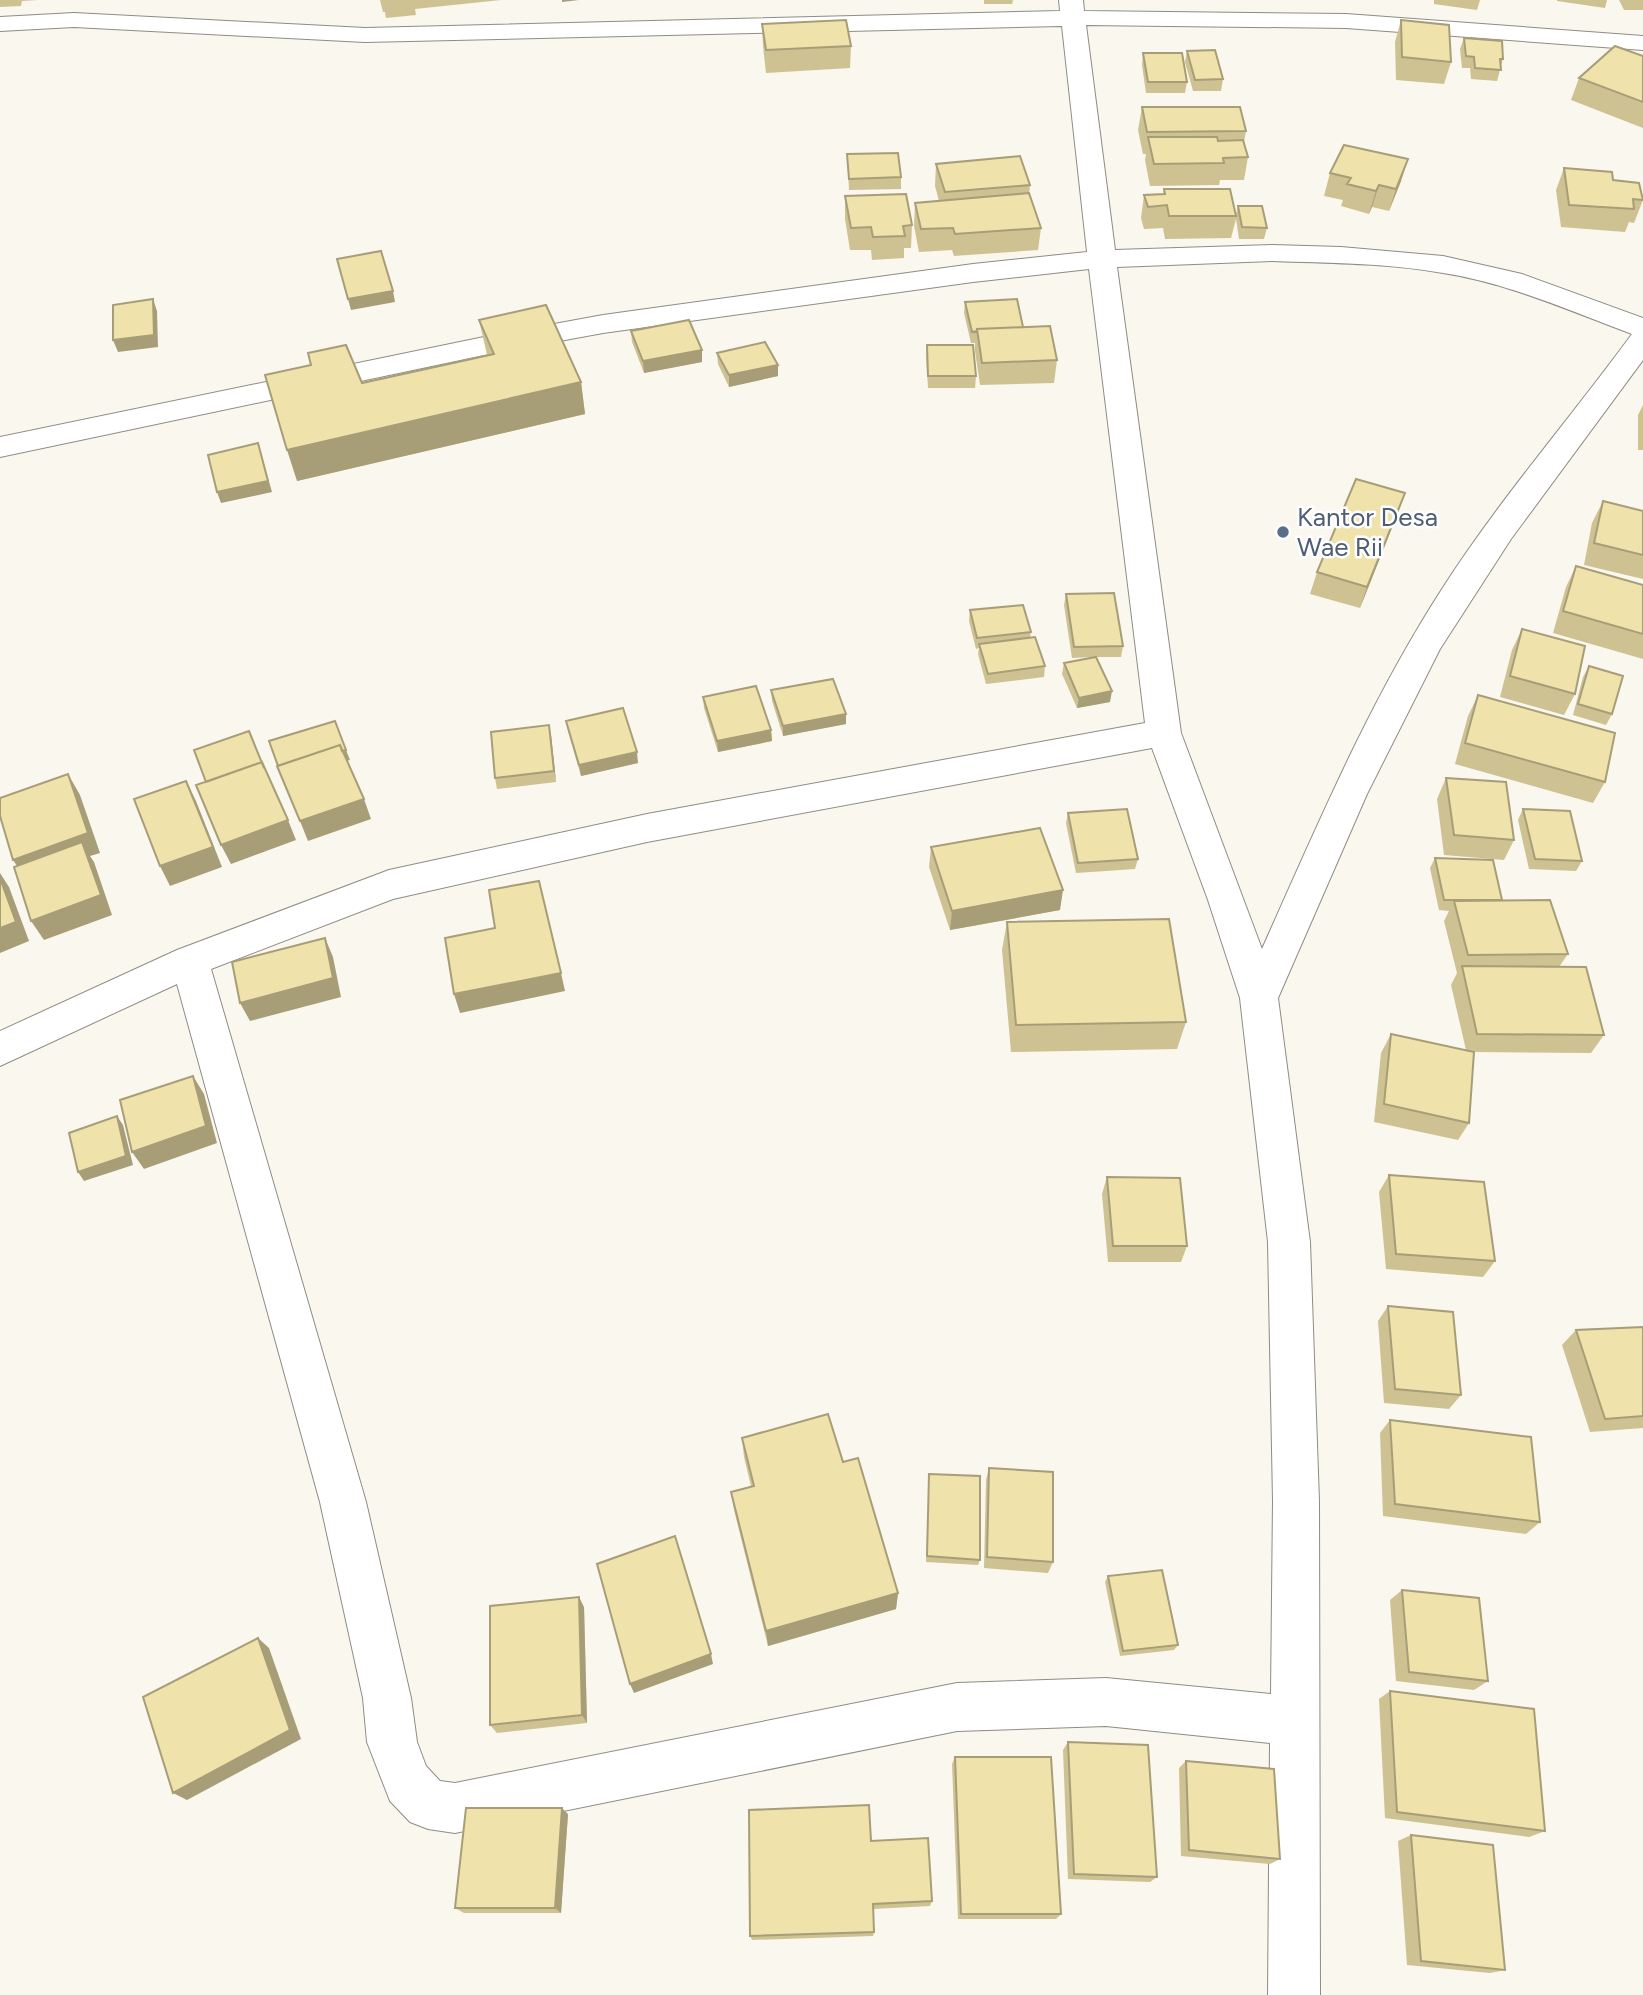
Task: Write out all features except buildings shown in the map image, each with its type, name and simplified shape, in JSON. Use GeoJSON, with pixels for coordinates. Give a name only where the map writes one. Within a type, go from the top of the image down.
{"type":"FeatureCollection","features":[{"type":"Feature","properties":{"kind":"street"},"geometry":{"type":"LineString","coordinates":[[1071,9],[1164,733],[1227,900],[1259,999],[1289,1242],[1296,1501],[1294,1995]]}},
{"type":"Feature","properties":{"kind":"street"},"geometry":{"type":"LineString","coordinates":[[0,24],[75,20],[366,35],[555,20],[1071,9],[1346,21],[1643,43]]}},
{"type":"Feature","properties":{"kind":"street"},"geometry":{"type":"LineString","coordinates":[[0,447],[484,346],[603,324],[973,273],[1102,259],[1272,253],[1341,255],[1443,264],[1512,281],[1643,328]]}},
{"type":"Feature","properties":{"kind":"street"},"geometry":{"type":"LineString","coordinates":[[1259,999],[1386,715],[1453,598],[1509,515],[1599,402],[1643,340]]}},
{"type":"Feature","properties":{"kind":"street"},"geometry":{"type":"LineString","coordinates":[[0,1049],[190,961],[389,885],[647,828],[1164,733]]}},
{"type":"Feature","properties":{"kind":"street"},"geometry":{"type":"LineString","coordinates":[[190,961],[343,1502],[387,1698],[392,1742],[408,1783],[428,1804],[455,1808],[957,1707],[1106,1702],[1295,1721]]}},
{"type":"Feature","properties":{"kind":"place","name":"Kantor Desa Wae Rii"},"geometry":{"type":"Point","coordinates":[1283,532]}}]}
